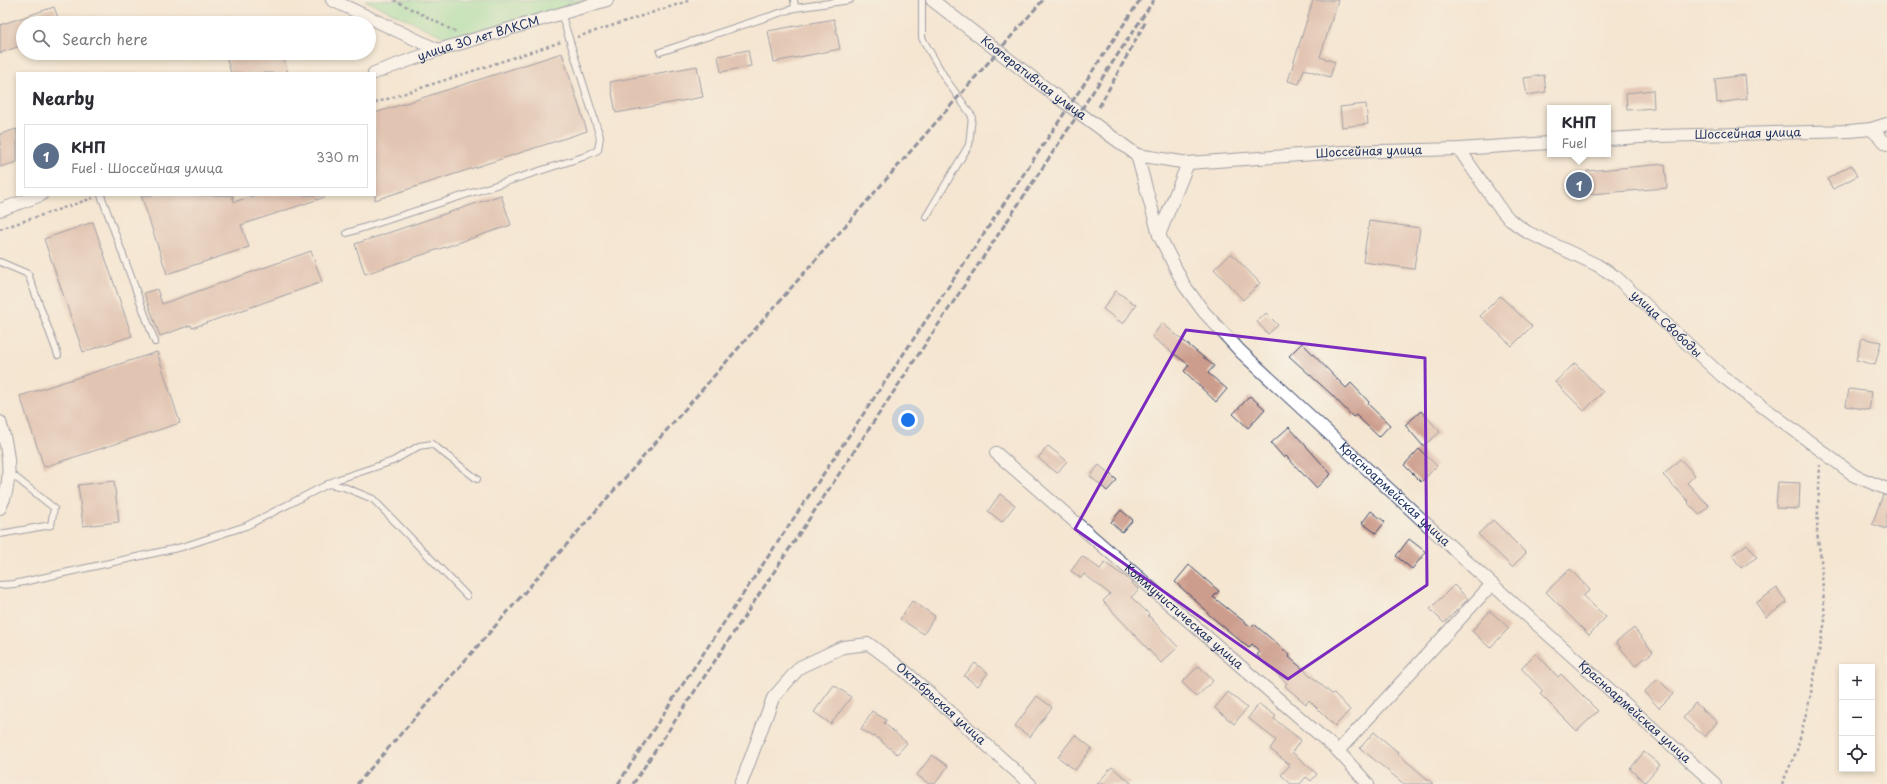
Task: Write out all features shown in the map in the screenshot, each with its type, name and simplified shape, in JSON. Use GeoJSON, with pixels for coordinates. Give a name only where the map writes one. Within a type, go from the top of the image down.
{"type":"FeatureCollection","features":[{"type":"Feature","properties":{"kind":"street"},"geometry":{"type":"LineString","coordinates":[[332,0],[366,16]]}},
{"type":"Feature","properties":{"kind":"street","name":"улица 30 лет ВЛКСМ"},"geometry":{"type":"LineString","coordinates":[[376,72],[438,50],[607,0]]}},
{"type":"Feature","properties":{"kind":"street","name":"Кооперативная улица"},"geometry":{"type":"LineString","coordinates":[[932,0],[1056,96],[1137,154],[1188,163]]}},
{"type":"Feature","properties":{"kind":"street"},"geometry":{"type":"LineString","coordinates":[[376,21],[438,50]]}},
{"type":"Feature","properties":{"kind":"street","name":"Шоссейная улица"},"geometry":{"type":"LineString","coordinates":[[1611,139],[1871,129],[1887,124]]}},
{"type":"Feature","properties":{"kind":"street"},"geometry":{"type":"LineString","coordinates":[[1871,129],[1887,144]]}},
{"type":"Feature","properties":{"kind":"street","name":"Шоссейная улица"},"geometry":{"type":"LineString","coordinates":[[1188,163],[1343,152],[1460,149],[1547,143]]}},
{"type":"Feature","properties":{"kind":"street","name":"улица Свободы"},"geometry":{"type":"LineString","coordinates":[[1460,149],[1498,206],[1509,219],[1526,232],[1597,265],[1616,277],[1722,376],[1855,476],[1887,489]]}},
{"type":"Feature","properties":{"kind":"street"},"geometry":{"type":"LineString","coordinates":[[1137,154],[1159,235]]}},
{"type":"Feature","properties":{"kind":"street"},"geometry":{"type":"LineString","coordinates":[[1159,235],[1188,163]]}},
{"type":"Feature","properties":{"kind":"street"},"geometry":{"type":"LineString","coordinates":[[0,210],[38,196]]}},
{"type":"Feature","properties":{"kind":"street","name":"Красноармейская улица"},"geometry":{"type":"LineString","coordinates":[[1159,235],[1184,285],[1204,312],[1241,352],[1492,584],[1715,784]]}},
{"type":"Feature","properties":{"kind":"street"},"geometry":{"type":"LineString","coordinates":[[0,422],[8,453],[7,487],[0,508]]}},
{"type":"Feature","properties":{"kind":"street","name":"Коммунистическая улица"},"geometry":{"type":"LineString","coordinates":[[996,453],[1338,751],[1368,784]]}},
{"type":"Feature","properties":{"kind":"street"},"geometry":{"type":"LineString","coordinates":[[1338,751],[1492,584]]}},
{"type":"Feature","properties":{"kind":"street","name":"Октябрьская улица"},"geometry":{"type":"LineString","coordinates":[[741,784],[774,698],[800,667],[843,647],[869,644],[906,672],[1030,784]]}},
{"type":"Feature","properties":{"kind":"lane"},"geometry":{"type":"LineString","coordinates":[[794,0],[795,8]]}},
{"type":"Feature","properties":{"kind":"lane"},"geometry":{"type":"LineString","coordinates":[[660,52],[795,8],[850,0]]}},
{"type":"Feature","properties":{"kind":"lane"},"geometry":{"type":"LineString","coordinates":[[922,0],[922,38],[945,78],[972,116],[969,145],[926,217]]}},
{"type":"Feature","properties":{"kind":"lane"},"geometry":{"type":"LineString","coordinates":[[347,233],[582,157],[598,150],[600,137],[561,13]]}},
{"type":"Feature","properties":{"kind":"lane"},"geometry":{"type":"LineString","coordinates":[[101,196],[155,342]]}},
{"type":"Feature","properties":{"kind":"lane"},"geometry":{"type":"LineString","coordinates":[[0,262],[28,274],[58,355]]}},
{"type":"Feature","properties":{"kind":"lane"},"geometry":{"type":"LineString","coordinates":[[0,585],[14,584],[182,547],[246,526],[328,484],[393,461],[419,446],[432,444],[477,479]]}},
{"type":"Feature","properties":{"kind":"lane"},"geometry":{"type":"LineString","coordinates":[[0,534],[51,524],[53,516],[54,508],[8,471]]}},
{"type":"Feature","properties":{"kind":"lane"},"geometry":{"type":"LineString","coordinates":[[328,484],[344,487],[373,500],[467,596]]}},
{"type":"Feature","properties":{"kind":"path"},"geometry":{"type":"LineString","coordinates":[[394,0],[458,33]]}},
{"type":"Feature","properties":{"kind":"path"},"geometry":{"type":"LineString","coordinates":[[376,103],[691,0]]}},
{"type":"Feature","properties":{"kind":"path"},"geometry":{"type":"LineString","coordinates":[[0,229],[98,196]]}},
{"type":"Feature","properties":{"kind":"path"},"geometry":{"type":"LineString","coordinates":[[1782,784],[1797,750],[1810,698],[1825,621],[1821,559],[1817,533],[1821,449]]}},
{"type":"Feature","properties":{"kind":"highlighted area"},"geometry":{"type":"Polygon","coordinates":[[[1186,330],[1425,358],[1427,585],[1288,679],[1075,529],[1186,330]]]}},
{"type":"Feature","properties":{"kind":"green space"},"geometry":{"type":"Polygon","coordinates":[[[365,0],[586,0],[453,41],[365,0]]]}},
{"type":"Feature","properties":{"kind":"building"},"geometry":{"type":"Polygon","coordinates":[[[1313,0],[1338,0],[1320,57],[1335,62],[1330,77],[1304,69],[1299,84],[1288,81],[1313,0]]]}},
{"type":"Feature","properties":{"kind":"building"},"geometry":{"type":"Polygon","coordinates":[[[54,7],[57,16],[27,16],[54,7]]]}},
{"type":"Feature","properties":{"kind":"building"},"geometry":{"type":"Polygon","coordinates":[[[834,19],[840,49],[774,62],[768,31],[834,19]]]}},
{"type":"Feature","properties":{"kind":"building"},"geometry":{"type":"Polygon","coordinates":[[[16,20],[16,47],[0,53],[0,25],[16,20]]]}},
{"type":"Feature","properties":{"kind":"building"},"geometry":{"type":"Polygon","coordinates":[[[748,50],[751,66],[721,72],[718,56],[748,50]]]}},
{"type":"Feature","properties":{"kind":"building"},"geometry":{"type":"Polygon","coordinates":[[[562,53],[587,131],[375,200],[376,113],[562,53]]]}},
{"type":"Feature","properties":{"kind":"building"},"geometry":{"type":"Polygon","coordinates":[[[227,60],[284,60],[288,72],[231,72],[227,60]]]}},
{"type":"Feature","properties":{"kind":"building"},"geometry":{"type":"Polygon","coordinates":[[[697,66],[703,97],[616,113],[610,82],[697,66]]]}},
{"type":"Feature","properties":{"kind":"building"},"geometry":{"type":"Polygon","coordinates":[[[1544,75],[1546,92],[1527,95],[1524,78],[1544,75]]]}},
{"type":"Feature","properties":{"kind":"building"},"geometry":{"type":"Polygon","coordinates":[[[1745,75],[1747,99],[1717,103],[1715,79],[1745,75]]]}},
{"type":"Feature","properties":{"kind":"building"},"geometry":{"type":"Polygon","coordinates":[[[1653,90],[1654,108],[1627,110],[1626,93],[1653,90]]]}},
{"type":"Feature","properties":{"kind":"building"},"geometry":{"type":"Polygon","coordinates":[[[1366,104],[1368,124],[1342,127],[1340,107],[1366,104]]]}},
{"type":"Feature","properties":{"kind":"building"},"geometry":{"type":"Polygon","coordinates":[[[16,129],[16,162],[0,167],[0,134],[16,129]]]}},
{"type":"Feature","properties":{"kind":"building"},"geometry":{"type":"Polygon","coordinates":[[[1665,164],[1667,188],[1590,194],[1587,171],[1665,164]]]}},
{"type":"Feature","properties":{"kind":"building"},"geometry":{"type":"Polygon","coordinates":[[[1851,165],[1857,176],[1833,189],[1827,179],[1851,165]]]}},
{"type":"Feature","properties":{"kind":"building"},"geometry":{"type":"Polygon","coordinates":[[[501,195],[511,225],[365,274],[355,244],[501,195]]]}},
{"type":"Feature","properties":{"kind":"building"},"geometry":{"type":"Polygon","coordinates":[[[141,196],[232,196],[234,202],[252,196],[325,196],[241,225],[249,247],[167,274],[141,196]]]}},
{"type":"Feature","properties":{"kind":"building"},"geometry":{"type":"Polygon","coordinates":[[[1369,221],[1420,228],[1414,269],[1363,262],[1369,221]]]}},
{"type":"Feature","properties":{"kind":"building"},"geometry":{"type":"Polygon","coordinates":[[[93,222],[132,336],[83,352],[44,239],[93,222]]]}},
{"type":"Feature","properties":{"kind":"building"},"geometry":{"type":"Polygon","coordinates":[[[311,251],[322,282],[192,328],[191,325],[160,336],[144,293],[157,289],[162,304],[311,251]]]}},
{"type":"Feature","properties":{"kind":"building"},"geometry":{"type":"Polygon","coordinates":[[[1231,253],[1260,283],[1243,300],[1214,269],[1231,253]]]}},
{"type":"Feature","properties":{"kind":"building"},"geometry":{"type":"Polygon","coordinates":[[[1116,291],[1136,305],[1123,324],[1103,309],[1116,291]]]}},
{"type":"Feature","properties":{"kind":"building"},"geometry":{"type":"Polygon","coordinates":[[[1500,296],[1532,326],[1512,346],[1480,316],[1500,296]]]}},
{"type":"Feature","properties":{"kind":"building"},"geometry":{"type":"Polygon","coordinates":[[[1266,313],[1278,325],[1268,334],[1257,322],[1266,313]]]}},
{"type":"Feature","properties":{"kind":"building"},"geometry":{"type":"Polygon","coordinates":[[[1162,323],[1214,366],[1208,373],[1227,389],[1216,402],[1184,371],[1189,365],[1152,337],[1162,323]]]}},
{"type":"Feature","properties":{"kind":"building"},"geometry":{"type":"Polygon","coordinates":[[[1862,338],[1881,342],[1875,365],[1856,360],[1862,338]]]}},
{"type":"Feature","properties":{"kind":"building"},"geometry":{"type":"Polygon","coordinates":[[[1302,343],[1346,388],[1351,383],[1369,402],[1368,404],[1390,425],[1379,437],[1356,415],[1353,417],[1330,393],[1289,356],[1302,343]]]}},
{"type":"Feature","properties":{"kind":"building"},"geometry":{"type":"Polygon","coordinates":[[[157,352],[180,423],[44,467],[20,396],[157,352]]]}},
{"type":"Feature","properties":{"kind":"building"},"geometry":{"type":"Polygon","coordinates":[[[1575,363],[1603,392],[1584,411],[1555,382],[1575,363]]]}},
{"type":"Feature","properties":{"kind":"building"},"geometry":{"type":"Polygon","coordinates":[[[1849,389],[1872,392],[1869,410],[1846,406],[1849,389]]]}},
{"type":"Feature","properties":{"kind":"building"},"geometry":{"type":"Polygon","coordinates":[[[1250,396],[1265,409],[1248,428],[1233,414],[1250,396]]]}},
{"type":"Feature","properties":{"kind":"building"},"geometry":{"type":"Polygon","coordinates":[[[1421,411],[1440,432],[1423,446],[1405,425],[1421,411]]]}},
{"type":"Feature","properties":{"kind":"building"},"geometry":{"type":"Polygon","coordinates":[[[1289,427],[1331,474],[1316,488],[1286,456],[1284,458],[1271,443],[1289,427]]]}},
{"type":"Feature","properties":{"kind":"building"},"geometry":{"type":"Polygon","coordinates":[[[1048,446],[1067,461],[1057,473],[1038,458],[1048,446]]]}},
{"type":"Feature","properties":{"kind":"building"},"geometry":{"type":"Polygon","coordinates":[[[1419,449],[1437,466],[1421,482],[1404,465],[1419,449]]]}},
{"type":"Feature","properties":{"kind":"building"},"geometry":{"type":"Polygon","coordinates":[[[1680,459],[1695,475],[1687,483],[1709,506],[1699,515],[1688,503],[1689,502],[1663,475],[1680,459]]]}},
{"type":"Feature","properties":{"kind":"building"},"geometry":{"type":"Polygon","coordinates":[[[1099,465],[1117,480],[1107,491],[1090,476],[1099,465]]]}},
{"type":"Feature","properties":{"kind":"building"},"geometry":{"type":"Polygon","coordinates":[[[114,481],[119,522],[83,526],[78,485],[114,481]]]}},
{"type":"Feature","properties":{"kind":"building"},"geometry":{"type":"Polygon","coordinates":[[[1778,482],[1800,483],[1799,509],[1776,508],[1778,482]]]}},
{"type":"Feature","properties":{"kind":"building"},"geometry":{"type":"Polygon","coordinates":[[[1000,494],[1015,505],[1002,522],[988,511],[1000,494]]]}},
{"type":"Feature","properties":{"kind":"building"},"geometry":{"type":"Polygon","coordinates":[[[1883,495],[1887,496],[1887,529],[1872,524],[1883,495]]]}},
{"type":"Feature","properties":{"kind":"building"},"geometry":{"type":"Polygon","coordinates":[[[1121,510],[1133,520],[1122,532],[1111,522],[1121,510]]]}},
{"type":"Feature","properties":{"kind":"building"},"geometry":{"type":"Polygon","coordinates":[[[1371,511],[1385,522],[1376,533],[1362,523],[1371,511]]]}},
{"type":"Feature","properties":{"kind":"building"},"geometry":{"type":"Polygon","coordinates":[[[1493,520],[1526,553],[1512,567],[1478,534],[1493,520]]]}},
{"type":"Feature","properties":{"kind":"building"},"geometry":{"type":"Polygon","coordinates":[[[1409,539],[1426,552],[1412,569],[1396,556],[1409,539]]]}},
{"type":"Feature","properties":{"kind":"building"},"geometry":{"type":"Polygon","coordinates":[[[1747,544],[1757,557],[1741,568],[1732,555],[1747,544]]]}},
{"type":"Feature","properties":{"kind":"building"},"geometry":{"type":"Polygon","coordinates":[[[1082,556],[1100,569],[1105,563],[1126,577],[1139,590],[1131,597],[1149,614],[1148,615],[1178,647],[1161,663],[1103,601],[1110,594],[1084,574],[1081,578],[1071,571],[1082,556]]]}},
{"type":"Feature","properties":{"kind":"building"},"geometry":{"type":"Polygon","coordinates":[[[1189,565],[1219,591],[1213,597],[1251,627],[1254,624],[1290,655],[1289,657],[1332,694],[1334,693],[1350,710],[1335,726],[1309,700],[1306,704],[1285,686],[1287,683],[1260,659],[1257,655],[1260,652],[1252,644],[1249,648],[1207,613],[1208,612],[1175,582],[1189,565]]]}},
{"type":"Feature","properties":{"kind":"building"},"geometry":{"type":"Polygon","coordinates":[[[1570,569],[1590,590],[1583,596],[1606,617],[1589,635],[1546,592],[1570,569]]]}},
{"type":"Feature","properties":{"kind":"building"},"geometry":{"type":"Polygon","coordinates":[[[1454,585],[1468,599],[1444,623],[1430,609],[1454,585]]]}},
{"type":"Feature","properties":{"kind":"building"},"geometry":{"type":"Polygon","coordinates":[[[1777,588],[1787,603],[1766,617],[1756,603],[1777,588]]]}},
{"type":"Feature","properties":{"kind":"building"},"geometry":{"type":"Polygon","coordinates":[[[912,601],[935,616],[924,634],[900,619],[912,601]]]}},
{"type":"Feature","properties":{"kind":"building"},"geometry":{"type":"Polygon","coordinates":[[[1490,611],[1509,628],[1490,648],[1472,631],[1490,611]]]}},
{"type":"Feature","properties":{"kind":"building"},"geometry":{"type":"Polygon","coordinates":[[[1634,628],[1653,652],[1635,666],[1616,642],[1634,628]]]}},
{"type":"Feature","properties":{"kind":"building"},"geometry":{"type":"Polygon","coordinates":[[[1536,653],[1558,677],[1561,674],[1598,711],[1577,731],[1540,694],[1543,691],[1521,668],[1536,653]]]}},
{"type":"Feature","properties":{"kind":"building"},"geometry":{"type":"Polygon","coordinates":[[[975,663],[988,673],[978,686],[964,676],[975,663]]]}},
{"type":"Feature","properties":{"kind":"building"},"geometry":{"type":"Polygon","coordinates":[[[1199,666],[1213,681],[1196,697],[1182,682],[1199,666]]]}},
{"type":"Feature","properties":{"kind":"building"},"geometry":{"type":"Polygon","coordinates":[[[1658,679],[1673,694],[1659,708],[1644,692],[1658,679]]]}},
{"type":"Feature","properties":{"kind":"building"},"geometry":{"type":"Polygon","coordinates":[[[834,685],[851,697],[831,724],[814,712],[834,685]]]}},
{"type":"Feature","properties":{"kind":"building"},"geometry":{"type":"Polygon","coordinates":[[[1228,692],[1247,708],[1234,724],[1215,708],[1228,692]]]}},
{"type":"Feature","properties":{"kind":"building"},"geometry":{"type":"Polygon","coordinates":[[[1037,696],[1052,707],[1030,737],[1015,726],[1037,696]]]}},
{"type":"Feature","properties":{"kind":"building"},"geometry":{"type":"Polygon","coordinates":[[[1695,703],[1717,722],[1705,737],[1683,718],[1695,703]]]}},
{"type":"Feature","properties":{"kind":"building"},"geometry":{"type":"Polygon","coordinates":[[[1259,704],[1276,716],[1274,719],[1301,740],[1292,752],[1317,774],[1311,781],[1306,777],[1300,784],[1291,784],[1281,775],[1290,765],[1270,749],[1276,740],[1248,718],[1259,704]]]}},
{"type":"Feature","properties":{"kind":"building"},"geometry":{"type":"Polygon","coordinates":[[[872,711],[886,720],[884,723],[907,743],[897,754],[875,736],[874,737],[861,729],[872,711]]]}},
{"type":"Feature","properties":{"kind":"building"},"geometry":{"type":"Polygon","coordinates":[[[1374,732],[1433,784],[1404,784],[1360,748],[1374,732]]]}},
{"type":"Feature","properties":{"kind":"building"},"geometry":{"type":"Polygon","coordinates":[[[1075,735],[1092,748],[1075,770],[1058,757],[1075,735]]]}},
{"type":"Feature","properties":{"kind":"building"},"geometry":{"type":"Polygon","coordinates":[[[1644,752],[1660,765],[1645,782],[1630,769],[1644,752]]]}},
{"type":"Feature","properties":{"kind":"building"},"geometry":{"type":"Polygon","coordinates":[[[932,755],[948,766],[935,784],[929,784],[917,775],[932,755]]]}},
{"type":"Feature","properties":{"kind":"building"},"geometry":{"type":"Polygon","coordinates":[[[1112,767],[1132,784],[1097,784],[1112,767]]]}},
{"type":"Feature","properties":{"kind":"railway"},"geometry":{"type":"LineString","coordinates":[[357,784],[1043,0]]}},
{"type":"Feature","properties":{"kind":"railway"},"geometry":{"type":"LineString","coordinates":[[618,784],[677,693],[1140,0]]}},
{"type":"Feature","properties":{"kind":"railway"},"geometry":{"type":"LineString","coordinates":[[633,784],[1154,0]]}},
{"type":"Feature","properties":{"kind":"railway"},"geometry":{"type":"LineString","coordinates":[[1099,107],[1146,21]]}},
{"type":"Feature","properties":{"kind":"place","name":"КНП"},"geometry":{"type":"Point","coordinates":[1579,185]}}]}
